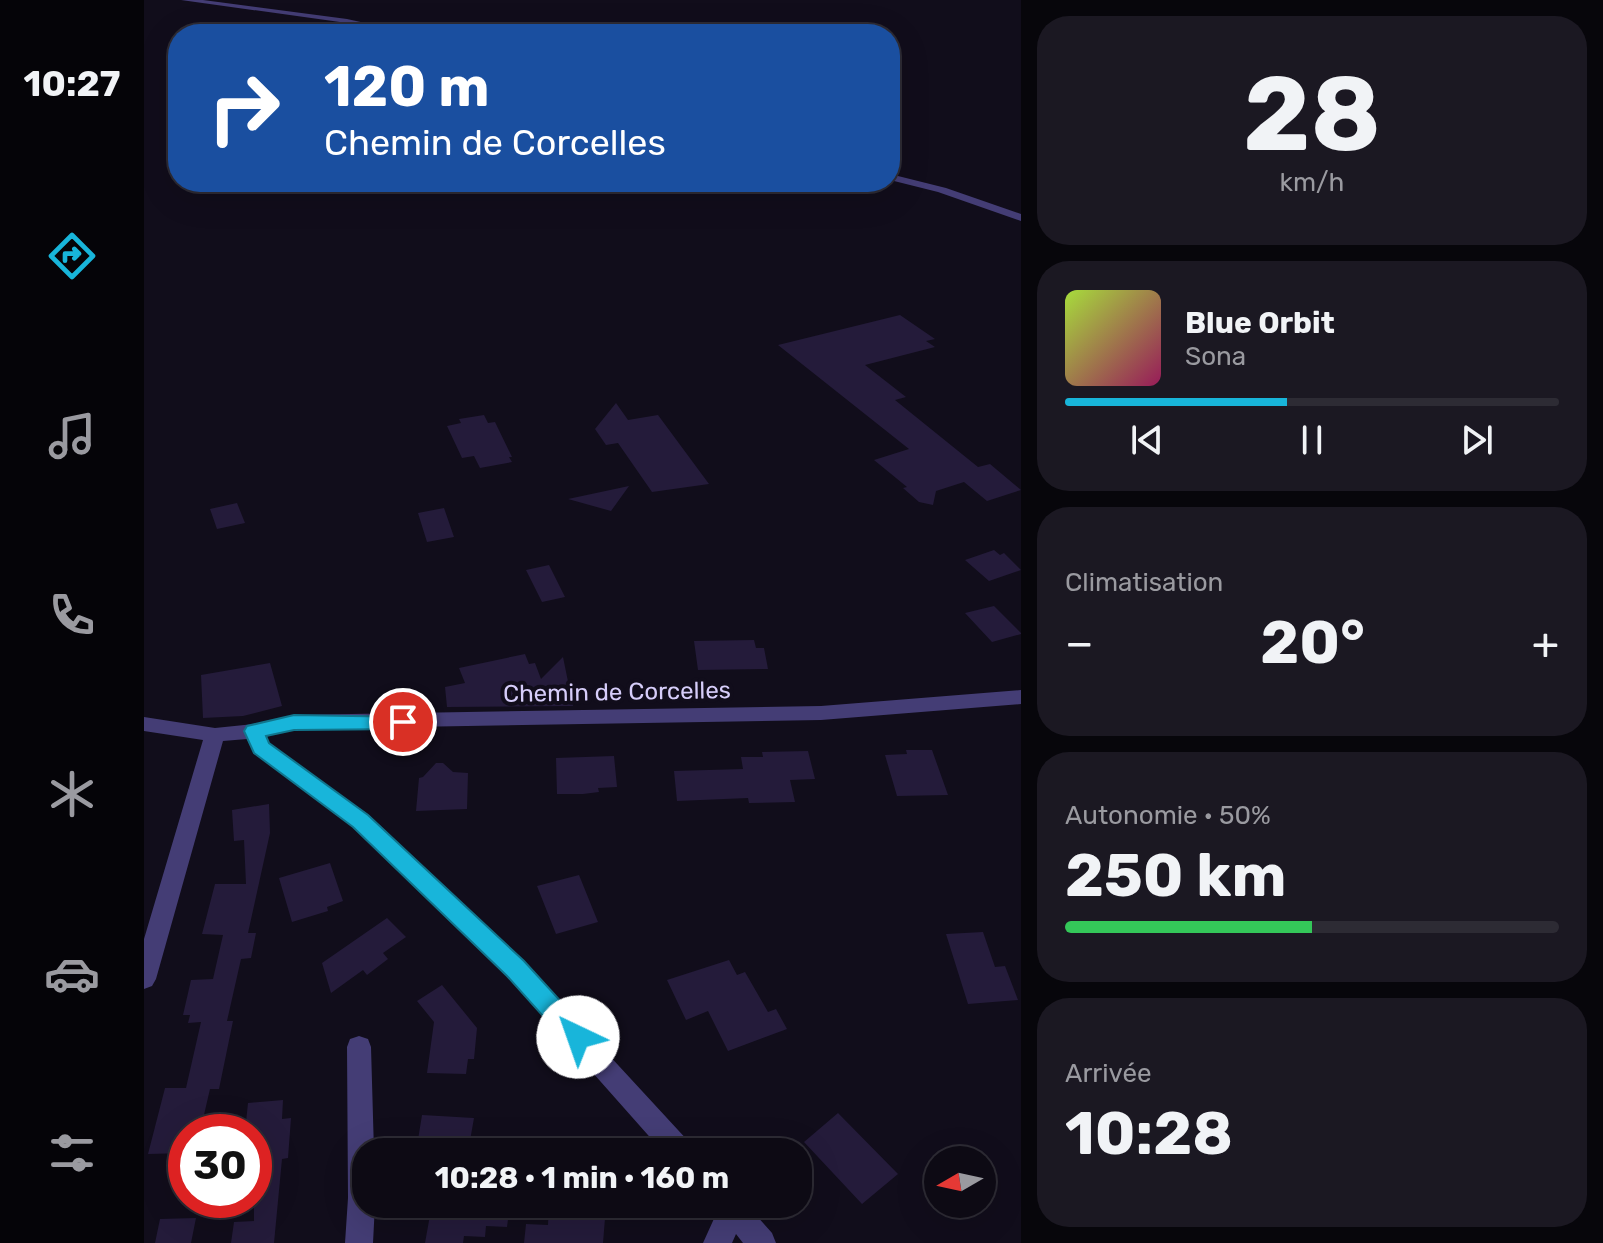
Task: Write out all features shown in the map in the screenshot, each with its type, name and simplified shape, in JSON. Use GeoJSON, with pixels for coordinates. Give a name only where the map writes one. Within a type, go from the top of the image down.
{"type":"FeatureCollection","features":[{"type":"Feature","properties":{"kind":"street"},"geometry":{"type":"LineString","coordinates":[[185,0],[360,24]]}},
{"type":"Feature","properties":{"kind":"street"},"geometry":{"type":"LineString","coordinates":[[900,180],[942,190],[1021,218]]}},
{"type":"Feature","properties":{"kind":"street","name":"Chemin de Corcelles"},"geometry":{"type":"LineString","coordinates":[[144,724],[215,735],[294,722],[821,713],[1021,697]]}},
{"type":"Feature","properties":{"kind":"street"},"geometry":{"type":"LineString","coordinates":[[254,731],[261,748],[361,821],[515,969],[668,1138]]}},
{"type":"Feature","properties":{"kind":"street"},"geometry":{"type":"LineString","coordinates":[[144,979],[215,735]]}},
{"type":"Feature","properties":{"kind":"street"},"geometry":{"type":"LineString","coordinates":[[359,1047],[362,1198],[359,1243]]}},
{"type":"Feature","properties":{"kind":"street"},"geometry":{"type":"LineString","coordinates":[[717,1243],[727,1218]]}},
{"type":"Feature","properties":{"kind":"street"},"geometry":{"type":"LineString","coordinates":[[740,1218],[762,1243]]}},
{"type":"Feature","properties":{"kind":"building"},"geometry":{"type":"Polygon","coordinates":[[[900,315],[935,339],[926,341],[935,347],[865,365],[906,397],[895,400],[978,467],[990,464],[1021,490],[987,501],[964,482],[936,491],[933,505],[919,502],[903,488],[907,487],[874,460],[909,449],[778,345],[900,315]]]}},
{"type":"Feature","properties":{"kind":"building"},"geometry":{"type":"Polygon","coordinates":[[[616,403],[628,420],[658,415],[709,484],[652,492],[618,443],[606,445],[595,429],[616,403]]]}},
{"type":"Feature","properties":{"kind":"building"},"geometry":{"type":"Polygon","coordinates":[[[484,415],[488,423],[495,422],[512,462],[480,468],[474,456],[462,458],[447,426],[461,423],[459,419],[484,415]]]}},
{"type":"Feature","properties":{"kind":"building"},"geometry":{"type":"Polygon","coordinates":[[[629,486],[611,511],[568,499],[629,486]]]}},
{"type":"Feature","properties":{"kind":"building"},"geometry":{"type":"Polygon","coordinates":[[[237,503],[245,523],[217,529],[210,509],[237,503]]]}},
{"type":"Feature","properties":{"kind":"building"},"geometry":{"type":"Polygon","coordinates":[[[444,508],[454,537],[427,542],[418,513],[444,508]]]}},
{"type":"Feature","properties":{"kind":"building"},"geometry":{"type":"Polygon","coordinates":[[[994,550],[1000,555],[1004,553],[1021,570],[989,581],[965,560],[994,550]]]}},
{"type":"Feature","properties":{"kind":"building"},"geometry":{"type":"Polygon","coordinates":[[[549,565],[565,597],[542,602],[526,570],[549,565]]]}},
{"type":"Feature","properties":{"kind":"building"},"geometry":{"type":"Polygon","coordinates":[[[994,606],[1021,634],[992,642],[965,613],[994,606]]]}},
{"type":"Feature","properties":{"kind":"building"},"geometry":{"type":"Polygon","coordinates":[[[754,640],[756,648],[764,648],[768,669],[698,670],[694,641],[754,640]]]}},
{"type":"Feature","properties":{"kind":"building"},"geometry":{"type":"Polygon","coordinates":[[[525,654],[529,664],[535,663],[541,679],[563,657],[573,706],[447,707],[445,687],[465,683],[459,668],[525,654]]]}},
{"type":"Feature","properties":{"kind":"building"},"geometry":{"type":"Polygon","coordinates":[[[270,663],[282,706],[243,716],[203,718],[201,675],[270,663]]]}},
{"type":"Feature","properties":{"kind":"building"},"geometry":{"type":"Polygon","coordinates":[[[906,750],[932,750],[948,795],[897,796],[885,755],[907,754],[906,750]]]}},
{"type":"Feature","properties":{"kind":"building"},"geometry":{"type":"Polygon","coordinates":[[[808,751],[815,779],[790,780],[795,802],[749,803],[748,798],[677,801],[674,771],[743,769],[741,757],[763,757],[762,752],[808,751]]]}},
{"type":"Feature","properties":{"kind":"building"},"geometry":{"type":"Polygon","coordinates":[[[614,756],[617,787],[598,788],[599,792],[583,794],[557,794],[556,758],[614,756]]]}},
{"type":"Feature","properties":{"kind":"building"},"geometry":{"type":"Polygon","coordinates":[[[436,763],[443,763],[453,772],[468,773],[467,809],[416,811],[419,778],[436,763]]]}},
{"type":"Feature","properties":{"kind":"building"},"geometry":{"type":"Polygon","coordinates":[[[269,804],[270,833],[248,933],[256,933],[251,958],[241,959],[227,1021],[233,1021],[219,1089],[210,1089],[204,1114],[168,1114],[168,1153],[148,1154],[165,1088],[186,1088],[201,1022],[188,1023],[190,1015],[183,1015],[191,980],[213,979],[223,935],[202,934],[215,884],[246,884],[244,840],[234,841],[232,810],[269,804]]]}},
{"type":"Feature","properties":{"kind":"building"},"geometry":{"type":"Polygon","coordinates":[[[330,863],[343,901],[327,907],[328,911],[292,922],[279,878],[330,863]]]}},
{"type":"Feature","properties":{"kind":"building"},"geometry":{"type":"Polygon","coordinates":[[[579,875],[598,922],[556,934],[537,886],[579,875]]]}},
{"type":"Feature","properties":{"kind":"building"},"geometry":{"type":"Polygon","coordinates":[[[387,918],[406,937],[383,953],[388,959],[367,975],[363,970],[331,993],[322,963],[387,918]]]}},
{"type":"Feature","properties":{"kind":"building"},"geometry":{"type":"Polygon","coordinates":[[[983,932],[995,967],[1005,966],[1018,1000],[968,1004],[946,934],[983,932]]]}},
{"type":"Feature","properties":{"kind":"building"},"geometry":{"type":"Polygon","coordinates":[[[729,960],[737,975],[745,972],[768,1012],[776,1009],[787,1029],[728,1051],[708,1011],[686,1020],[667,980],[729,960]]]}},
{"type":"Feature","properties":{"kind":"building"},"geometry":{"type":"Polygon","coordinates":[[[442,985],[477,1028],[474,1059],[468,1059],[466,1074],[427,1073],[434,1022],[417,1001],[442,985]]]}},
{"type":"Feature","properties":{"kind":"building"},"geometry":{"type":"Polygon","coordinates":[[[283,1100],[282,1119],[291,1118],[288,1158],[282,1159],[274,1243],[231,1243],[234,1222],[272,1218],[272,1114],[247,1114],[248,1103],[283,1100]]]}},
{"type":"Feature","properties":{"kind":"building"},"geometry":{"type":"Polygon","coordinates":[[[838,1113],[898,1174],[862,1204],[812,1151],[812,1138],[809,1138],[838,1113]]]}},
{"type":"Feature","properties":{"kind":"building"},"geometry":{"type":"Polygon","coordinates":[[[422,1115],[474,1118],[470,1138],[418,1138],[422,1115]]]}},
{"type":"Feature","properties":{"kind":"building"},"geometry":{"type":"Polygon","coordinates":[[[196,1218],[191,1243],[155,1243],[160,1219],[196,1218]]]}},
{"type":"Feature","properties":{"kind":"building"},"geometry":{"type":"Polygon","coordinates":[[[429,1218],[508,1218],[507,1227],[486,1226],[485,1237],[464,1236],[463,1243],[425,1243],[429,1218]]]}},
{"type":"Feature","properties":{"kind":"building"},"geometry":{"type":"Polygon","coordinates":[[[548,1218],[605,1218],[603,1243],[524,1243],[526,1224],[548,1225],[548,1218]]]}},
{"type":"Feature","properties":{"kind":"route"},"geometry":{"type":"LineString","coordinates":[[403,722],[294,722],[254,731],[261,748],[361,821],[515,969],[578,1037]]}}]}
